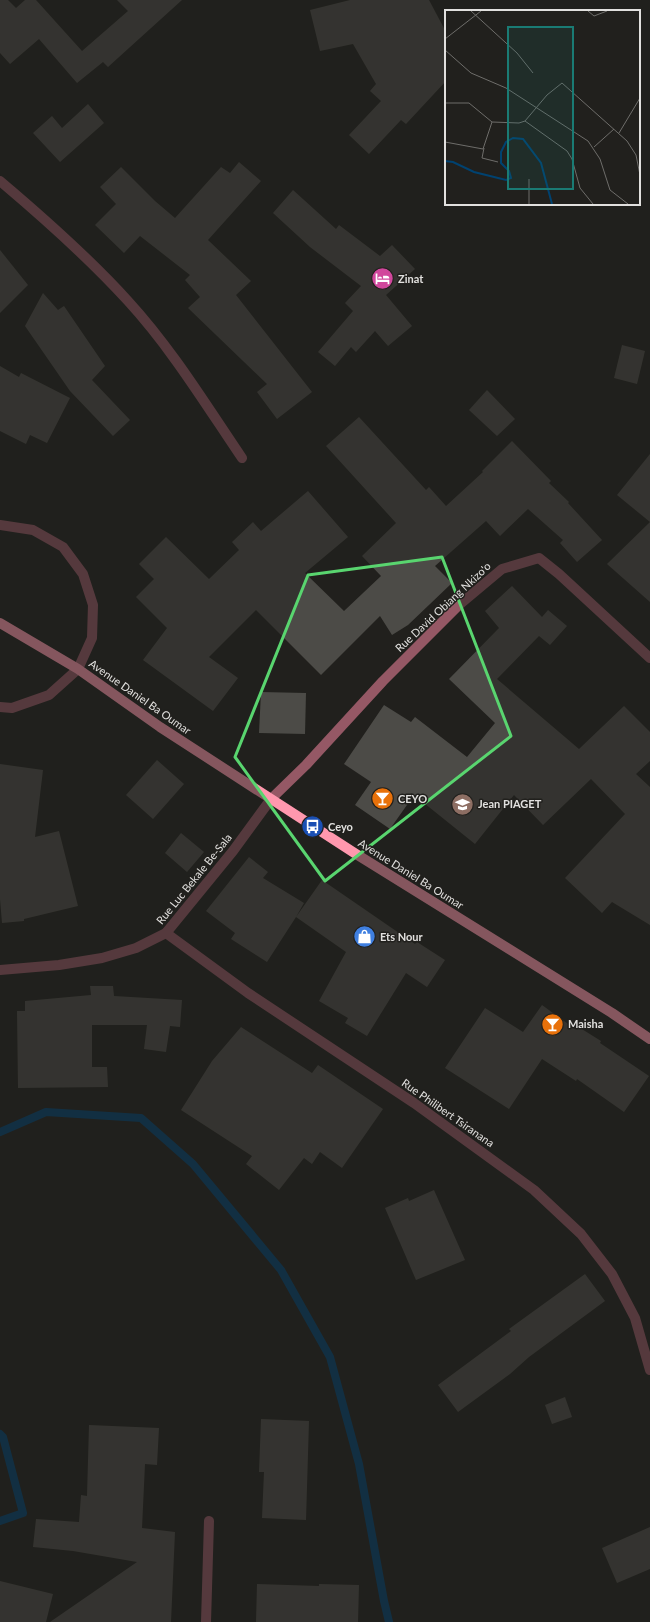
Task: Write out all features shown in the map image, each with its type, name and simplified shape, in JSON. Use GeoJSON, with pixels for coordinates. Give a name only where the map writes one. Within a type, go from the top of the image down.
{"type":"FeatureCollection","features":[{"type":"Feature","properties":{"kind":"main road","name":"Avenue Daniel Ba Oumar"},"geometry":{"type":"LineString","coordinates":[[0,623],[78,669],[271,800],[612,1013],[650,1039]]}},
{"type":"Feature","properties":{"kind":"street"},"geometry":{"type":"LineString","coordinates":[[0,181],[84,256],[129,302],[173,357],[242,458]]}},
{"type":"Feature","properties":{"kind":"street"},"geometry":{"type":"LineString","coordinates":[[0,525],[33,530],[63,547],[84,574],[94,605],[92,638],[78,669],[49,696],[12,708],[0,707]]}},
{"type":"Feature","properties":{"kind":"street","name":"Rue David Obiang Nkizo'o"},"geometry":{"type":"LineString","coordinates":[[271,800],[306,765],[383,681],[459,605],[502,568],[539,558],[559,574],[650,658]]}},
{"type":"Feature","properties":{"kind":"street","name":"Rue Luc Bekale Be-Sala"},"geometry":{"type":"LineString","coordinates":[[0,970],[59,965],[102,958],[136,948],[166,933],[271,800]]}},
{"type":"Feature","properties":{"kind":"street","name":"Rue Philibert Tsiranana"},"geometry":{"type":"LineString","coordinates":[[166,933],[248,993],[414,1103],[534,1190],[582,1234],[612,1274],[635,1318],[650,1370]]}},
{"type":"Feature","properties":{"kind":"street"},"geometry":{"type":"LineString","coordinates":[[206,1622],[209,1521]]}},
{"type":"Feature","properties":{"kind":"highlighted area"},"geometry":{"type":"Polygon","coordinates":[[[442,557],[511,736],[325,881],[235,757],[308,575],[442,557]]]}},
{"type":"Feature","properties":{"kind":"building"},"geometry":{"type":"Polygon","coordinates":[[[0,0],[8,0],[16,8],[25,0],[36,0],[82,51],[128,11],[117,0],[182,0],[108,67],[103,62],[77,83],[39,39],[10,64],[0,53],[0,0]]]}},
{"type":"Feature","properties":{"kind":"building"},"geometry":{"type":"Polygon","coordinates":[[[350,0],[429,0],[445,30],[445,82],[406,124],[401,120],[369,154],[349,135],[381,101],[370,91],[376,84],[353,44],[320,51],[310,10],[350,0]]]}},
{"type":"Feature","properties":{"kind":"building"},"geometry":{"type":"Polygon","coordinates":[[[88,104],[104,123],[60,162],[33,133],[52,116],[62,128],[88,104]]]}},
{"type":"Feature","properties":{"kind":"building"},"geometry":{"type":"Polygon","coordinates":[[[239,162],[261,181],[208,240],[251,281],[236,295],[312,392],[277,419],[257,392],[267,384],[188,308],[200,297],[185,280],[190,275],[140,236],[124,253],[95,225],[116,204],[100,187],[121,167],[155,201],[175,218],[221,167],[230,173],[239,162]]]}},
{"type":"Feature","properties":{"kind":"building"},"geometry":{"type":"Polygon","coordinates":[[[293,190],[336,229],[339,225],[380,256],[392,245],[415,269],[386,295],[412,326],[388,346],[375,331],[356,352],[351,347],[335,366],[318,352],[353,311],[345,303],[361,286],[310,247],[273,213],[293,190]]]}},
{"type":"Feature","properties":{"kind":"building"},"geometry":{"type":"Polygon","coordinates":[[[0,250],[28,285],[0,313],[0,250]]]}},
{"type":"Feature","properties":{"kind":"building"},"geometry":{"type":"Polygon","coordinates":[[[43,293],[58,310],[64,306],[105,366],[92,380],[130,420],[113,436],[70,391],[25,326],[43,293]]]}},
{"type":"Feature","properties":{"kind":"building"},"geometry":{"type":"Polygon","coordinates":[[[622,345],[645,351],[637,384],[614,378],[622,345]]]}},
{"type":"Feature","properties":{"kind":"building"},"geometry":{"type":"Polygon","coordinates":[[[0,366],[19,377],[21,373],[70,398],[47,443],[30,435],[26,444],[0,431],[0,366]]]}},
{"type":"Feature","properties":{"kind":"building"},"geometry":{"type":"Polygon","coordinates":[[[487,390],[515,419],[497,436],[469,410],[487,390]]]}},
{"type":"Feature","properties":{"kind":"building"},"geometry":{"type":"Polygon","coordinates":[[[359,417],[426,490],[429,487],[446,506],[483,472],[482,471],[512,441],[551,481],[549,483],[569,502],[568,503],[602,540],[577,562],[560,543],[563,540],[528,509],[500,536],[486,521],[435,566],[452,583],[408,625],[392,635],[380,616],[321,675],[256,610],[209,657],[238,678],[213,711],[143,660],[167,628],[136,597],[154,579],[139,564],[166,537],[209,579],[239,550],[232,542],[253,522],[261,531],[308,491],[348,537],[305,573],[344,611],[381,576],[362,556],[396,523],[326,446],[359,417]]]}},
{"type":"Feature","properties":{"kind":"building"},"geometry":{"type":"Polygon","coordinates":[[[650,454],[650,522],[617,495],[650,454]]]}},
{"type":"Feature","properties":{"kind":"building"},"geometry":{"type":"Polygon","coordinates":[[[650,522],[650,602],[607,564],[650,522]]]}},
{"type":"Feature","properties":{"kind":"building"},"geometry":{"type":"Polygon","coordinates":[[[512,586],[542,617],[548,610],[567,626],[550,645],[539,636],[497,679],[579,749],[624,706],[650,732],[650,761],[636,774],[650,787],[650,925],[612,902],[602,913],[565,878],[625,814],[591,779],[543,825],[514,795],[475,844],[414,795],[390,829],[355,805],[371,782],[344,764],[384,705],[411,722],[415,717],[467,757],[495,723],[449,679],[499,628],[485,611],[512,586]]]}},
{"type":"Feature","properties":{"kind":"building"},"geometry":{"type":"Polygon","coordinates":[[[261,692],[306,693],[305,734],[259,733],[261,692]]]}},
{"type":"Feature","properties":{"kind":"building"},"geometry":{"type":"Polygon","coordinates":[[[157,760],[184,784],[153,819],[126,795],[157,760]]]}},
{"type":"Feature","properties":{"kind":"building"},"geometry":{"type":"Polygon","coordinates":[[[0,764],[43,770],[35,837],[59,831],[78,906],[24,919],[24,921],[2,923],[0,899],[0,764]]]}},
{"type":"Feature","properties":{"kind":"building"},"geometry":{"type":"Polygon","coordinates":[[[181,833],[204,852],[187,872],[165,853],[181,833]]]}},
{"type":"Feature","properties":{"kind":"building"},"geometry":{"type":"Polygon","coordinates":[[[249,857],[268,872],[263,878],[304,903],[267,962],[231,939],[235,933],[206,911],[249,857]]]}},
{"type":"Feature","properties":{"kind":"building"},"geometry":{"type":"Polygon","coordinates":[[[322,880],[415,944],[417,942],[445,960],[427,987],[406,973],[367,1036],[345,1023],[348,1018],[319,1001],[346,952],[296,917],[322,880]]]}},
{"type":"Feature","properties":{"kind":"building"},"geometry":{"type":"Polygon","coordinates":[[[90,986],[113,986],[114,996],[182,1000],[180,1027],[170,1026],[166,1052],[144,1049],[147,1025],[92,1025],[92,1067],[107,1067],[108,1087],[18,1088],[17,1011],[25,1011],[25,1001],[91,995],[90,986]]]}},
{"type":"Feature","properties":{"kind":"building"},"geometry":{"type":"Polygon","coordinates":[[[542,1005],[575,1029],[577,1026],[601,1041],[600,1043],[649,1076],[624,1112],[577,1079],[576,1081],[542,1059],[509,1109],[445,1068],[485,1008],[523,1032],[542,1005]]]}},
{"type":"Feature","properties":{"kind":"building"},"geometry":{"type":"Polygon","coordinates":[[[241,1027],[312,1073],[318,1065],[383,1109],[342,1168],[320,1152],[312,1164],[304,1158],[279,1190],[246,1164],[252,1156],[181,1110],[212,1061],[241,1027]]]}},
{"type":"Feature","properties":{"kind":"building"},"geometry":{"type":"Polygon","coordinates":[[[434,1190],[465,1260],[416,1280],[385,1208],[408,1198],[409,1201],[434,1190]]]}},
{"type":"Feature","properties":{"kind":"building"},"geometry":{"type":"Polygon","coordinates":[[[585,1274],[605,1301],[458,1412],[438,1385],[511,1331],[509,1329],[585,1274]]]}},
{"type":"Feature","properties":{"kind":"building"},"geometry":{"type":"Polygon","coordinates":[[[565,1397],[572,1417],[552,1424],[545,1405],[565,1397]]]}},
{"type":"Feature","properties":{"kind":"building"},"geometry":{"type":"Polygon","coordinates":[[[261,1419],[309,1421],[306,1520],[262,1518],[264,1472],[259,1472],[261,1419]]]}},
{"type":"Feature","properties":{"kind":"building"},"geometry":{"type":"Polygon","coordinates":[[[89,1425],[159,1428],[157,1465],[145,1464],[142,1528],[175,1532],[171,1622],[50,1622],[137,1562],[73,1551],[33,1547],[36,1519],[79,1522],[81,1495],[87,1496],[89,1425]]]}},
{"type":"Feature","properties":{"kind":"building"},"geometry":{"type":"Polygon","coordinates":[[[650,1527],[650,1569],[617,1583],[602,1548],[650,1527]]]}},
{"type":"Feature","properties":{"kind":"building"},"geometry":{"type":"Polygon","coordinates":[[[0,1581],[53,1594],[46,1622],[0,1622],[0,1581]]]}},
{"type":"Feature","properties":{"kind":"building"},"geometry":{"type":"Polygon","coordinates":[[[257,1584],[319,1586],[319,1584],[359,1585],[358,1622],[256,1622],[257,1584]]]}},
{"type":"Feature","properties":{"kind":"waterway"},"geometry":{"type":"LineString","coordinates":[[0,1132],[46,1112],[141,1118],[193,1164],[281,1270],[330,1357],[359,1464],[389,1622]]}},
{"type":"Feature","properties":{"kind":"waterway"},"geometry":{"type":"LineString","coordinates":[[0,1434],[3,1437],[23,1513],[0,1521]]}},
{"type":"Feature","properties":{"kind":"place","name":"Zinat"},"geometry":{"type":"Point","coordinates":[382,279]}},
{"type":"Feature","properties":{"kind":"place","name":"CEYO"},"geometry":{"type":"Point","coordinates":[382,799]}},
{"type":"Feature","properties":{"kind":"place","name":"Jean PIAGET"},"geometry":{"type":"Point","coordinates":[462,804]}},
{"type":"Feature","properties":{"kind":"place","name":"Ceyo"},"geometry":{"type":"Point","coordinates":[313,827]}},
{"type":"Feature","properties":{"kind":"place","name":"Ets Nour"},"geometry":{"type":"Point","coordinates":[364,937]}},
{"type":"Feature","properties":{"kind":"place","name":"Maisha"},"geometry":{"type":"Point","coordinates":[552,1024]}}]}
